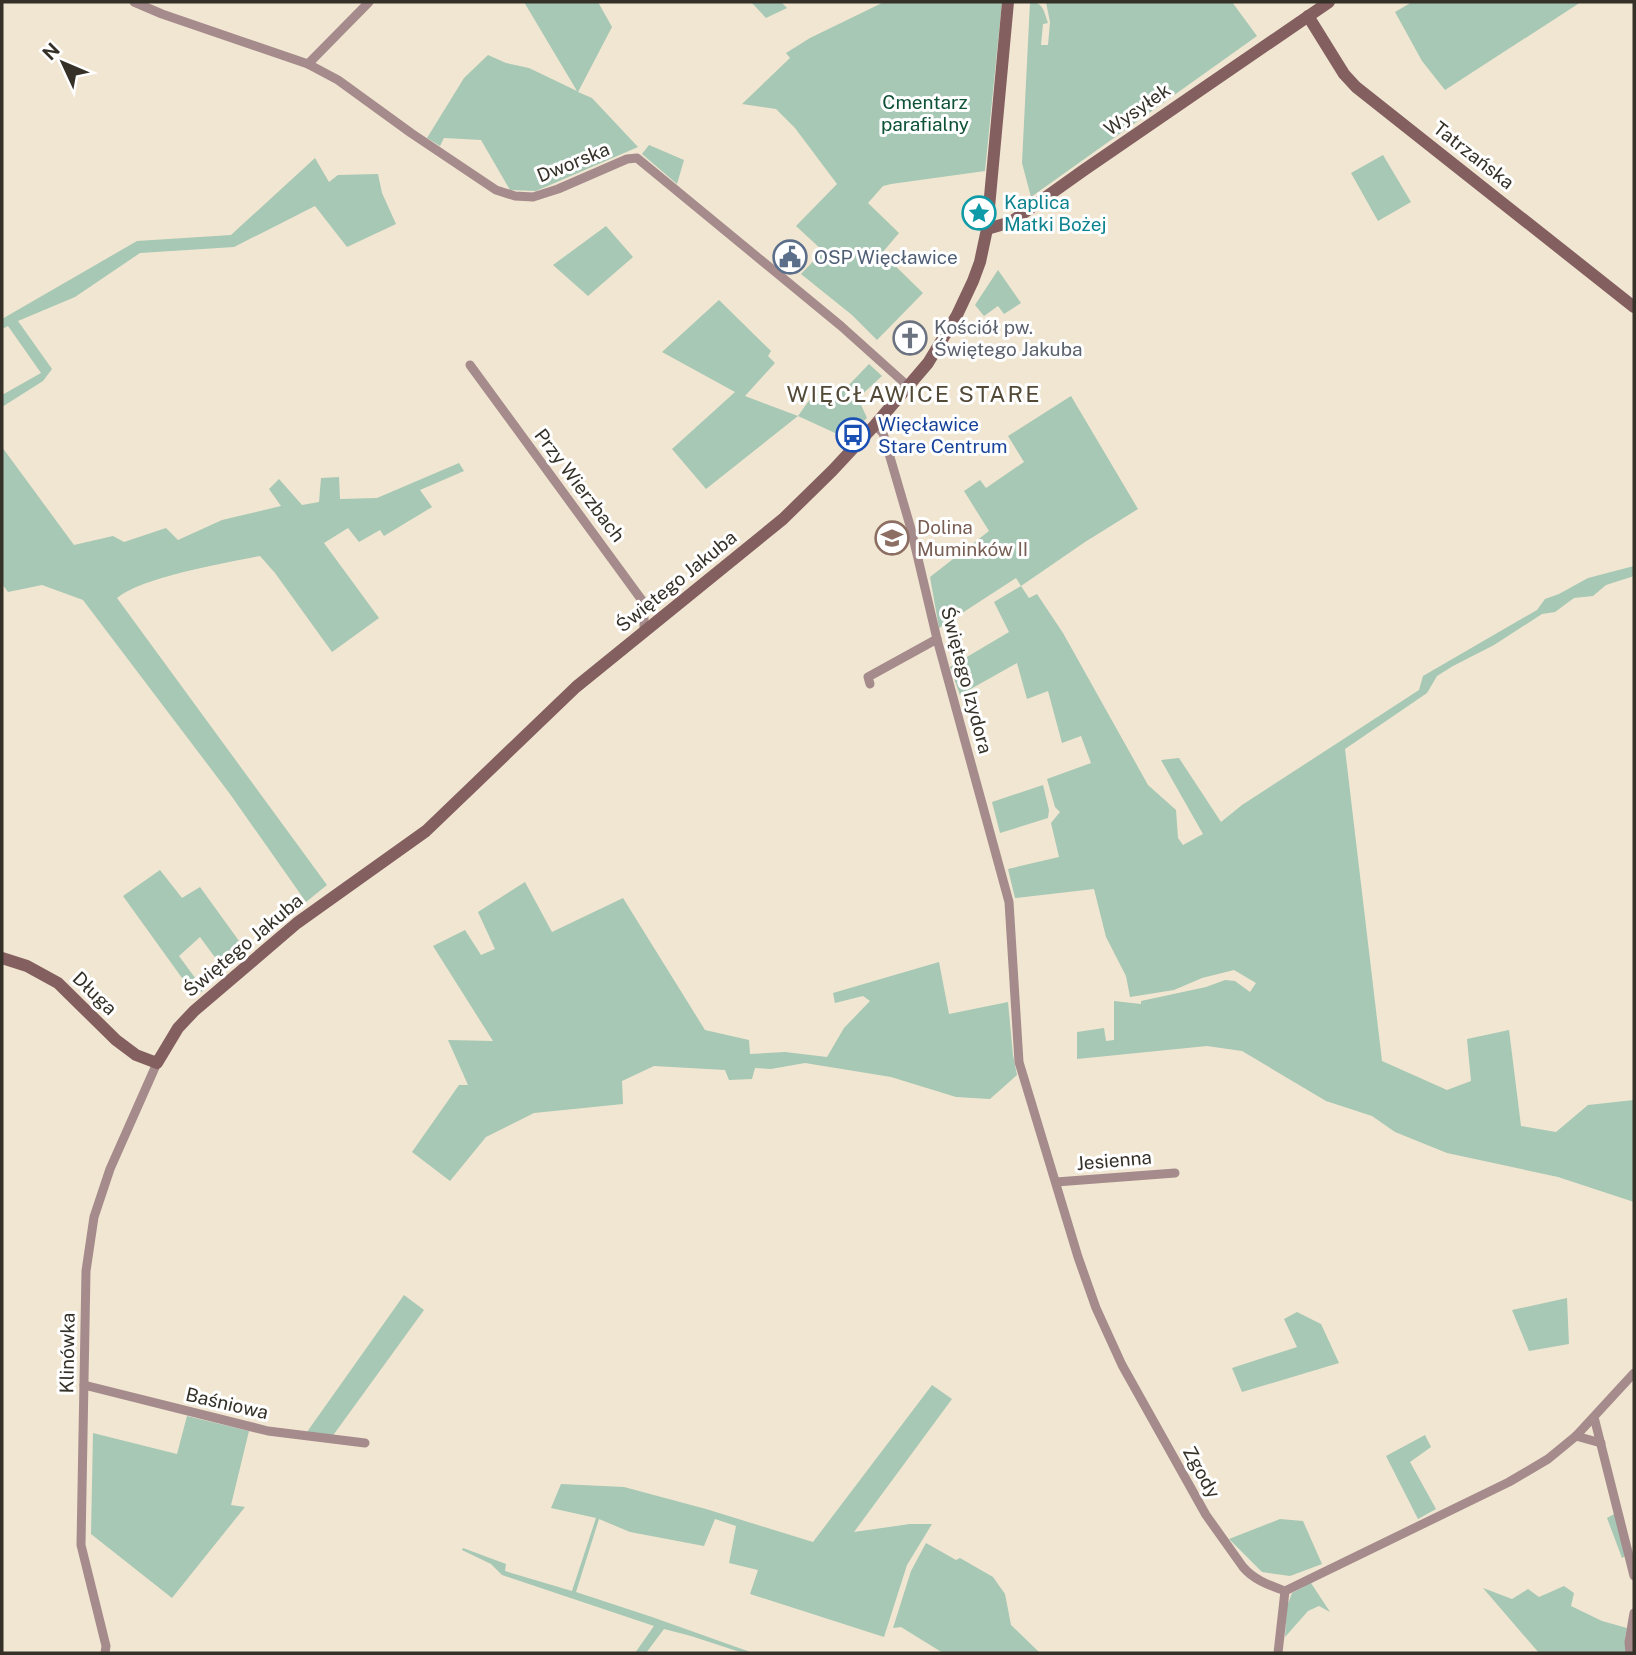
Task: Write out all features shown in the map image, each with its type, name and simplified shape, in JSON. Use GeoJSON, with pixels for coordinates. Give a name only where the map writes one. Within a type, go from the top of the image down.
{"type":"FeatureCollection","features":[{"type":"Feature","properties":{"kind":"street","name":"Dworska"},"geometry":{"type":"LineString","coordinates":[[134,2],[308,64],[338,80],[496,190],[515,196],[533,197],[620,162],[637,158],[841,326],[909,387]]}},
{"type":"Feature","properties":{"kind":"street"},"geometry":{"type":"LineString","coordinates":[[308,64],[369,2]]}},
{"type":"Feature","properties":{"kind":"street","name":"Świętego Jakuba"},"geometry":{"type":"LineString","coordinates":[[157,1063],[178,1028],[194,1011],[297,923],[426,831],[576,687],[783,519],[875,425],[920,374],[957,315],[980,262],[987,229],[1008,2]]}},
{"type":"Feature","properties":{"kind":"street","name":"Wysyłek"},"geometry":{"type":"LineString","coordinates":[[987,229],[1012,222],[1329,2]]}},
{"type":"Feature","properties":{"kind":"street","name":"Tatrzańska"},"geometry":{"type":"LineString","coordinates":[[1308,16],[1344,74],[1356,87],[1634,307]]}},
{"type":"Feature","properties":{"kind":"street","name":"Przy Wierzbach"},"geometry":{"type":"LineString","coordinates":[[470,365],[644,603],[644,632]]}},
{"type":"Feature","properties":{"kind":"street","name":"Świętego Izydora"},"geometry":{"type":"LineString","coordinates":[[875,425],[883,433],[911,529],[937,639],[1009,902],[1013,947]]}},
{"type":"Feature","properties":{"kind":"street"},"geometry":{"type":"LineString","coordinates":[[870,684],[868,677],[937,639]]}},
{"type":"Feature","properties":{"kind":"street","name":"Zgody"},"geometry":{"type":"LineString","coordinates":[[1013,947],[1019,1062],[1096,1308],[1136,1392],[1206,1515],[1249,1574],[1264,1584],[1285,1591]]}},
{"type":"Feature","properties":{"kind":"street","name":"Długa"},"geometry":{"type":"LineString","coordinates":[[2,958],[27,966],[58,983],[116,1040],[136,1055],[157,1063]]}},
{"type":"Feature","properties":{"kind":"street","name":"Klinówka"},"geometry":{"type":"LineString","coordinates":[[105,1653],[106,1646],[81,1545],[86,1271],[94,1217],[110,1169],[157,1063]]}},
{"type":"Feature","properties":{"kind":"street","name":"Jesienna"},"geometry":{"type":"LineString","coordinates":[[1056,1182],[1175,1173]]}},
{"type":"Feature","properties":{"kind":"street"},"geometry":{"type":"LineString","coordinates":[[1278,1653],[1285,1591],[1510,1482],[1548,1459],[1576,1436],[1634,1373]]}},
{"type":"Feature","properties":{"kind":"street","name":"Baśniowa"},"geometry":{"type":"LineString","coordinates":[[84,1385],[268,1431],[365,1443]]}},
{"type":"Feature","properties":{"kind":"street"},"geometry":{"type":"LineString","coordinates":[[1594,1417],[1634,1576]]}},
{"type":"Feature","properties":{"kind":"street"},"geometry":{"type":"LineString","coordinates":[[1576,1436],[1601,1443]]}},
{"type":"Feature","properties":{"kind":"street"},"geometry":{"type":"LineString","coordinates":[[1630,1653],[1634,1613]]}},
{"type":"Feature","properties":{"kind":"green space"},"geometry":{"type":"Polygon","coordinates":[[[524,2],[598,2],[612,27],[578,92],[592,98],[638,147],[536,191],[510,190],[481,140],[444,138],[440,146],[427,138],[464,78],[488,55],[506,63],[529,68],[577,91],[524,2]]]}},
{"type":"Feature","properties":{"kind":"green space"},"geometry":{"type":"Polygon","coordinates":[[[751,2],[781,2],[787,8],[766,18],[751,2]]]}},
{"type":"Feature","properties":{"kind":"green space","name":"Cmentarz parafialny"},"geometry":{"type":"Polygon","coordinates":[[[884,2],[1002,2],[985,171],[883,186],[868,203],[899,233],[882,253],[923,293],[877,340],[852,315],[801,274],[823,251],[796,226],[837,184],[795,128],[776,109],[742,104],[790,58],[786,53],[810,38],[884,2]]]}},
{"type":"Feature","properties":{"kind":"green space"},"geometry":{"type":"Polygon","coordinates":[[[1030,2],[1040,5],[1048,23],[1043,24],[1041,45],[1048,45],[1050,22],[1046,2],[1232,2],[1257,36],[1031,197],[1022,163],[1030,2]]]}},
{"type":"Feature","properties":{"kind":"green space"},"geometry":{"type":"Polygon","coordinates":[[[1412,2],[1581,2],[1445,90],[1422,61],[1395,12],[1412,2]]]}},
{"type":"Feature","properties":{"kind":"green space"},"geometry":{"type":"Polygon","coordinates":[[[649,145],[684,160],[677,184],[642,154],[649,145]]]}},
{"type":"Feature","properties":{"kind":"green space"},"geometry":{"type":"Polygon","coordinates":[[[1383,155],[1411,202],[1378,221],[1351,173],[1383,155]]]}},
{"type":"Feature","properties":{"kind":"green space"},"geometry":{"type":"Polygon","coordinates":[[[315,158],[329,182],[338,175],[378,174],[382,193],[396,224],[347,247],[315,206],[234,247],[140,253],[75,297],[18,321],[52,369],[43,381],[2,407],[2,395],[41,373],[8,326],[2,329],[2,319],[137,241],[231,235],[315,158]]]}},
{"type":"Feature","properties":{"kind":"green space"},"geometry":{"type":"Polygon","coordinates":[[[606,226],[633,257],[588,296],[553,265],[606,226]]]}},
{"type":"Feature","properties":{"kind":"green space"},"geometry":{"type":"Polygon","coordinates":[[[998,270],[1021,303],[1004,314],[998,306],[984,316],[975,305],[998,270]]]}},
{"type":"Feature","properties":{"kind":"green space"},"geometry":{"type":"Polygon","coordinates":[[[719,300],[771,351],[768,356],[775,363],[745,396],[798,416],[706,489],[672,449],[735,392],[662,352],[719,300]]]}},
{"type":"Feature","properties":{"kind":"green space"},"geometry":{"type":"Polygon","coordinates":[[[869,364],[882,376],[858,398],[867,418],[846,438],[798,416],[818,388],[834,397],[869,364]]]}},
{"type":"Feature","properties":{"kind":"green space"},"geometry":{"type":"Polygon","coordinates":[[[1071,396],[1138,509],[1021,586],[1016,578],[939,628],[930,577],[989,531],[964,491],[980,480],[986,488],[1024,462],[1008,436],[1071,396]]]}},
{"type":"Feature","properties":{"kind":"green space"},"geometry":{"type":"Polygon","coordinates":[[[2,447],[74,545],[113,536],[124,542],[166,528],[178,540],[222,520],[281,506],[269,489],[279,479],[302,505],[319,502],[321,478],[339,477],[340,499],[377,498],[459,463],[464,471],[420,490],[432,507],[384,536],[380,530],[359,542],[348,528],[324,543],[379,618],[332,652],[260,556],[164,577],[129,590],[117,598],[327,885],[306,902],[230,794],[83,600],[42,585],[8,592],[2,584],[2,447]]]}},
{"type":"Feature","properties":{"kind":"green space"},"geometry":{"type":"Polygon","coordinates":[[[1634,566],[1634,576],[1606,585],[1593,596],[1574,598],[1555,612],[1542,614],[1494,645],[1437,676],[1427,693],[1345,749],[1382,1061],[1447,1090],[1471,1081],[1467,1039],[1509,1030],[1521,1126],[1556,1132],[1588,1105],[1634,1100],[1634,1202],[1558,1177],[1447,1153],[1395,1132],[1372,1116],[1326,1101],[1242,1051],[1207,1046],[1077,1059],[1077,1032],[1104,1028],[1106,1041],[1114,1040],[1114,1001],[1141,1004],[1141,1001],[1206,987],[1225,980],[1235,981],[1250,992],[1256,983],[1234,970],[1202,978],[1174,990],[1130,997],[1126,976],[1106,937],[1094,889],[1015,898],[1008,869],[1059,857],[1051,823],[1060,812],[1055,807],[1047,779],[1091,763],[1081,736],[1062,743],[1048,691],[1027,699],[1017,663],[960,695],[950,667],[1009,632],[994,602],[1021,586],[1029,598],[1037,594],[1063,633],[1148,785],[1176,810],[1178,838],[1183,845],[1203,834],[1161,760],[1179,758],[1221,822],[1242,805],[1419,690],[1423,676],[1537,610],[1545,599],[1588,578],[1634,566]]]}},
{"type":"Feature","properties":{"kind":"green space"},"geometry":{"type":"Polygon","coordinates":[[[1043,785],[1049,810],[1048,818],[1000,833],[992,802],[1043,785]]]}},
{"type":"Feature","properties":{"kind":"green space"},"geometry":{"type":"Polygon","coordinates":[[[160,870],[182,898],[200,887],[247,952],[225,971],[200,937],[179,956],[204,990],[195,996],[123,896],[160,870]]]}},
{"type":"Feature","properties":{"kind":"green space"},"geometry":{"type":"Polygon","coordinates":[[[525,882],[552,932],[623,898],[705,1030],[749,1040],[750,1054],[785,1052],[827,1057],[844,1028],[870,1001],[863,996],[835,1003],[833,993],[939,962],[949,1014],[1008,1002],[1017,1075],[990,1099],[956,1097],[891,1077],[805,1063],[771,1069],[755,1068],[752,1079],[729,1080],[725,1070],[654,1066],[622,1081],[623,1104],[534,1113],[486,1137],[450,1181],[412,1152],[459,1085],[468,1085],[448,1040],[493,1041],[433,946],[465,930],[481,955],[495,949],[478,912],[525,882]]]}},
{"type":"Feature","properties":{"kind":"green space"},"geometry":{"type":"Polygon","coordinates":[[[404,1295],[424,1310],[329,1441],[302,1439],[404,1295]]]}},
{"type":"Feature","properties":{"kind":"green space"},"geometry":{"type":"Polygon","coordinates":[[[1567,1298],[1569,1344],[1529,1351],[1512,1310],[1567,1298]]]}},
{"type":"Feature","properties":{"kind":"green space"},"geometry":{"type":"Polygon","coordinates":[[[1297,1312],[1321,1324],[1339,1363],[1242,1392],[1232,1368],[1297,1347],[1284,1319],[1297,1312]]]}},
{"type":"Feature","properties":{"kind":"green space"},"geometry":{"type":"Polygon","coordinates":[[[932,1385],[952,1399],[854,1532],[910,1524],[932,1524],[907,1565],[884,1637],[750,1594],[758,1570],[729,1563],[736,1526],[715,1519],[704,1546],[630,1532],[599,1519],[576,1592],[753,1653],[743,1653],[664,1629],[646,1653],[635,1653],[654,1626],[502,1575],[491,1564],[462,1550],[463,1548],[506,1564],[505,1571],[572,1591],[596,1518],[551,1508],[561,1484],[624,1487],[813,1542],[932,1385]]]}},
{"type":"Feature","properties":{"kind":"green space"},"geometry":{"type":"Polygon","coordinates":[[[187,1416],[249,1431],[231,1505],[245,1507],[172,1598],[91,1534],[93,1433],[177,1454],[187,1416]]]}},
{"type":"Feature","properties":{"kind":"green space"},"geometry":{"type":"Polygon","coordinates":[[[1425,1435],[1431,1447],[1410,1462],[1436,1509],[1418,1519],[1386,1456],[1425,1435]]]}},
{"type":"Feature","properties":{"kind":"green space"},"geometry":{"type":"Polygon","coordinates":[[[1616,1513],[1627,1555],[1622,1558],[1607,1518],[1616,1513]]]}},
{"type":"Feature","properties":{"kind":"green space"},"geometry":{"type":"Polygon","coordinates":[[[1280,1519],[1303,1521],[1322,1564],[1290,1576],[1262,1572],[1229,1539],[1280,1519]]]}},
{"type":"Feature","properties":{"kind":"green space"},"geometry":{"type":"Polygon","coordinates":[[[926,1543],[993,1577],[1005,1594],[1011,1625],[1040,1653],[943,1653],[901,1627],[893,1628],[911,1571],[926,1543]]]}},
{"type":"Feature","properties":{"kind":"green space"},"geometry":{"type":"Polygon","coordinates":[[[1311,1583],[1330,1612],[1319,1606],[1308,1611],[1285,1637],[1287,1606],[1292,1593],[1311,1583]]]}},
{"type":"Feature","properties":{"kind":"green space"},"geometry":{"type":"Polygon","coordinates":[[[1564,1586],[1574,1593],[1571,1606],[1602,1621],[1627,1628],[1626,1653],[1539,1653],[1483,1588],[1512,1599],[1528,1589],[1539,1597],[1564,1586]]]}},
{"type":"Feature","properties":{"kind":"place","name":"Kaplica Matki Bożej"},"geometry":{"type":"Point","coordinates":[979,213]}},
{"type":"Feature","properties":{"kind":"place","name":"OSP Więcławice"},"geometry":{"type":"Point","coordinates":[790,257]}},
{"type":"Feature","properties":{"kind":"place","name":"Kościół pw. Świętego Jakuba"},"geometry":{"type":"Point","coordinates":[910,338]}},
{"type":"Feature","properties":{"kind":"place","name":"Więcławice Stare Centrum"},"geometry":{"type":"Point","coordinates":[853,435]}},
{"type":"Feature","properties":{"kind":"place","name":"Dolina Muminków II"},"geometry":{"type":"Point","coordinates":[892,538]}},
{"type":"Feature","properties":{"kind":"district","name":"WIĘCŁAWICE STARE"},"geometry":{"type":"Point","coordinates":[914,393]}}]}
